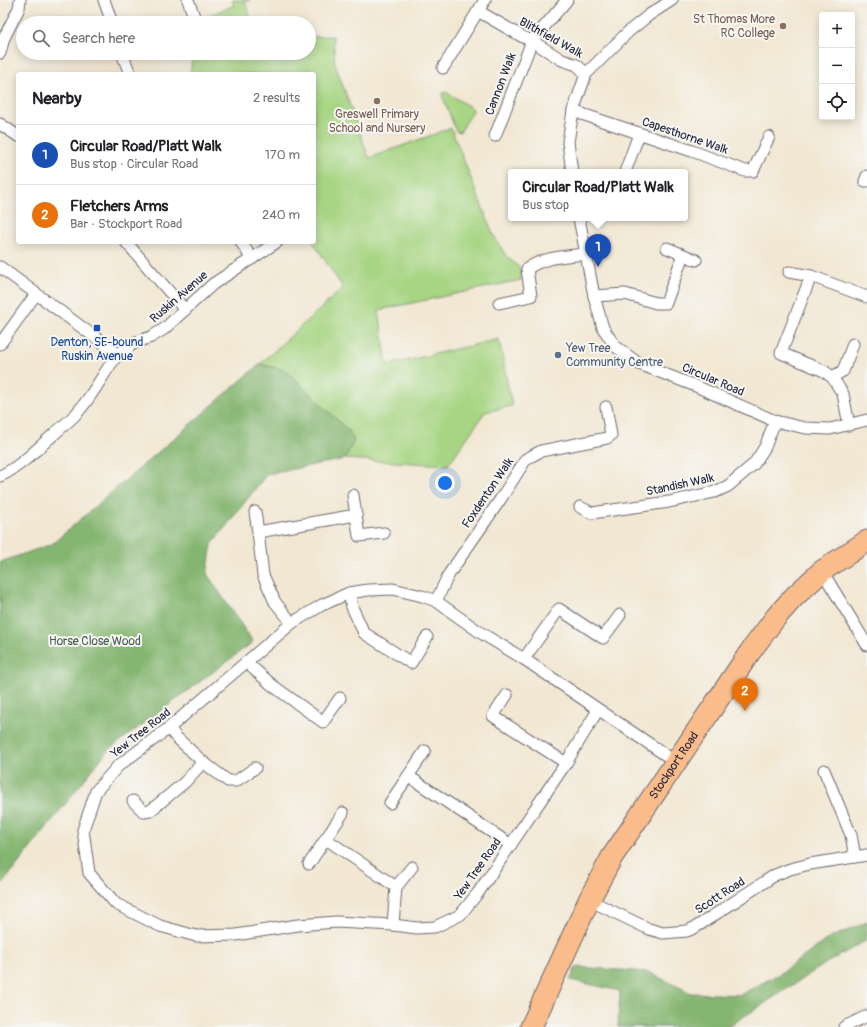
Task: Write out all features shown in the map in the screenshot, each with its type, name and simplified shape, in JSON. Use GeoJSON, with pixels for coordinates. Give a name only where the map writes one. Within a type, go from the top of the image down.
{"type":"FeatureCollection","features":[{"type":"Feature","properties":{"kind":"highway","name":"Stockport Road"},"geometry":{"type":"LineString","coordinates":[[531,1027],[589,900],[612,858],[750,652],[776,617],[795,596],[822,571],[867,541]]}},
{"type":"Feature","properties":{"kind":"street"},"geometry":{"type":"LineString","coordinates":[[0,53],[4,38],[20,8],[20,0]]}},
{"type":"Feature","properties":{"kind":"street"},"geometry":{"type":"LineString","coordinates":[[104,0],[110,16]]}},
{"type":"Feature","properties":{"kind":"street"},"geometry":{"type":"LineString","coordinates":[[188,0],[194,16]]}},
{"type":"Feature","properties":{"kind":"street"},"geometry":{"type":"LineString","coordinates":[[443,68],[486,0]]}},
{"type":"Feature","properties":{"kind":"street","name":"Cannon Walk"},"geometry":{"type":"LineString","coordinates":[[495,136],[532,41],[567,0]]}},
{"type":"Feature","properties":{"kind":"street"},"geometry":{"type":"LineString","coordinates":[[572,169],[568,142],[573,111],[586,74],[628,32],[649,15],[672,0]]}},
{"type":"Feature","properties":{"kind":"street","name":"Blithfield Walk"},"geometry":{"type":"LineString","coordinates":[[478,11],[532,41],[562,60],[577,65],[586,74]]}},
{"type":"Feature","properties":{"kind":"street"},"geometry":{"type":"LineString","coordinates":[[125,60],[129,72]]}},
{"type":"Feature","properties":{"kind":"street","name":"Capesthorne Walk"},"geometry":{"type":"LineString","coordinates":[[573,111],[745,170],[753,171],[769,137]]}},
{"type":"Feature","properties":{"kind":"street"},"geometry":{"type":"LineString","coordinates":[[0,124],[16,135]]}},
{"type":"Feature","properties":{"kind":"street"},"geometry":{"type":"LineString","coordinates":[[626,169],[639,134]]}},
{"type":"Feature","properties":{"kind":"street"},"geometry":{"type":"LineString","coordinates":[[867,176],[865,181],[867,181]]}},
{"type":"Feature","properties":{"kind":"street","name":"Circular Road"},"geometry":{"type":"LineString","coordinates":[[580,221],[594,296],[603,328],[615,346],[638,364],[698,387],[775,421],[805,428],[830,429],[867,420]]}},
{"type":"Feature","properties":{"kind":"street"},"geometry":{"type":"LineString","coordinates":[[128,244],[185,310]]}},
{"type":"Feature","properties":{"kind":"street"},"geometry":{"type":"LineString","coordinates":[[242,244],[252,259]]}},
{"type":"Feature","properties":{"kind":"street","name":"Ruskin Avenue"},"geometry":{"type":"LineString","coordinates":[[0,476],[9,472],[20,464],[76,414],[97,387],[106,369],[118,354],[136,342],[151,337],[164,329],[213,284],[274,244]]}},
{"type":"Feature","properties":{"kind":"street"},"geometry":{"type":"LineString","coordinates":[[667,248],[696,260]]}},
{"type":"Feature","properties":{"kind":"street"},"geometry":{"type":"LineString","coordinates":[[499,303],[531,296],[527,269],[533,264],[546,260],[586,254]]}},
{"type":"Feature","properties":{"kind":"street"},"geometry":{"type":"LineString","coordinates":[[594,296],[625,294],[656,303],[666,303],[683,255]]}},
{"type":"Feature","properties":{"kind":"street"},"geometry":{"type":"LineString","coordinates":[[0,267],[118,354]]}},
{"type":"Feature","properties":{"kind":"street"},"geometry":{"type":"LineString","coordinates":[[789,272],[811,276],[867,297]]}},
{"type":"Feature","properties":{"kind":"street"},"geometry":{"type":"LineString","coordinates":[[811,276],[781,353],[824,371],[832,377],[843,394],[849,425]]}},
{"type":"Feature","properties":{"kind":"street"},"geometry":{"type":"LineString","coordinates":[[0,344],[36,294]]}},
{"type":"Feature","properties":{"kind":"street"},"geometry":{"type":"LineString","coordinates":[[832,377],[843,371],[853,344]]}},
{"type":"Feature","properties":{"kind":"street","name":"Foxdenton Walk"},"geometry":{"type":"LineString","coordinates":[[436,601],[448,574],[500,500],[526,459],[541,451],[607,438],[611,434],[611,430],[606,407]]}},
{"type":"Feature","properties":{"kind":"street","name":"Standish Walk"},"geometry":{"type":"LineString","coordinates":[[580,507],[592,513],[669,502],[715,492],[728,486],[754,464],[765,447],[775,421]]}},
{"type":"Feature","properties":{"kind":"street"},"geometry":{"type":"LineString","coordinates":[[353,495],[359,536],[384,533]]}},
{"type":"Feature","properties":{"kind":"street"},"geometry":{"type":"LineString","coordinates":[[255,512],[263,575],[275,602],[292,624]]}},
{"type":"Feature","properties":{"kind":"street"},"geometry":{"type":"LineString","coordinates":[[258,532],[356,515]]}},
{"type":"Feature","properties":{"kind":"street"},"geometry":{"type":"LineString","coordinates":[[822,571],[867,645]]}},
{"type":"Feature","properties":{"kind":"street","name":"Yew Tree Road"},"geometry":{"type":"LineString","coordinates":[[598,710],[566,763],[478,893],[460,915],[435,927],[417,928],[393,924],[336,922],[298,925],[236,935],[196,936],[160,926],[116,904],[89,874],[83,830],[96,791],[118,766],[169,728],[292,624],[322,605],[349,593],[368,590],[393,589],[436,601],[481,633],[524,659],[676,762]]}},
{"type":"Feature","properties":{"kind":"street"},"geometry":{"type":"LineString","coordinates":[[349,593],[352,607],[364,633],[411,663],[427,637]]}},
{"type":"Feature","properties":{"kind":"street"},"geometry":{"type":"LineString","coordinates":[[524,659],[558,609],[603,638],[620,614]]}},
{"type":"Feature","properties":{"kind":"street"},"geometry":{"type":"LineString","coordinates":[[247,663],[272,685],[323,722],[340,698]]}},
{"type":"Feature","properties":{"kind":"street"},"geometry":{"type":"LineString","coordinates":[[507,695],[493,716],[566,763]]}},
{"type":"Feature","properties":{"kind":"street"},"geometry":{"type":"LineString","coordinates":[[169,728],[176,737],[203,762],[228,781],[236,781],[255,768]]}},
{"type":"Feature","properties":{"kind":"street"},"geometry":{"type":"LineString","coordinates":[[390,803],[425,751]]}},
{"type":"Feature","properties":{"kind":"street"},"geometry":{"type":"LineString","coordinates":[[133,801],[144,812],[150,811],[185,782],[203,762]]}},
{"type":"Feature","properties":{"kind":"street"},"geometry":{"type":"LineString","coordinates":[[824,770],[851,834],[855,857]]}},
{"type":"Feature","properties":{"kind":"street"},"geometry":{"type":"LineString","coordinates":[[408,776],[511,845]]}},
{"type":"Feature","properties":{"kind":"street"},"geometry":{"type":"LineString","coordinates":[[309,864],[343,813]]}},
{"type":"Feature","properties":{"kind":"street"},"geometry":{"type":"LineString","coordinates":[[326,839],[396,887]]}},
{"type":"Feature","properties":{"kind":"street","name":"Scott Road"},"geometry":{"type":"LineString","coordinates":[[589,900],[649,929],[663,933],[677,933],[696,927],[761,884],[785,871],[810,864],[867,855]]}},
{"type":"Feature","properties":{"kind":"street"},"geometry":{"type":"LineString","coordinates":[[393,924],[396,887],[412,867]]}},
{"type":"Feature","properties":{"kind":"street"},"geometry":{"type":"LineString","coordinates":[[844,1027],[867,1016]]}},
{"type":"Feature","properties":{"kind":"green space"},"geometry":{"type":"Polygon","coordinates":[[[233,0],[250,0],[245,2],[250,16],[209,16],[209,15],[233,6],[233,0]]]}},
{"type":"Feature","properties":{"kind":"green space"},"geometry":{"type":"Polygon","coordinates":[[[333,36],[335,64],[369,158],[451,128],[493,234],[506,256],[520,268],[521,280],[379,310],[387,365],[499,339],[512,406],[485,412],[448,465],[345,459],[354,440],[285,370],[260,364],[343,288],[314,244],[316,244],[316,72],[190,72],[192,60],[316,60],[316,37],[333,36]]]}},
{"type":"Feature","properties":{"kind":"green space"},"geometry":{"type":"Polygon","coordinates":[[[446,92],[473,109],[460,132],[456,131],[442,95],[446,92]]]}},
{"type":"Feature","properties":{"kind":"green space","name":"Horse Close Wood"},"geometry":{"type":"Polygon","coordinates":[[[260,364],[285,370],[349,431],[354,440],[345,459],[267,474],[212,544],[207,574],[253,642],[107,751],[3,883],[0,884],[0,562],[52,544],[260,364]]]}},
{"type":"Feature","properties":{"kind":"green space"},"geometry":{"type":"Polygon","coordinates":[[[867,922],[867,940],[828,962],[728,1027],[618,1027],[620,991],[570,980],[576,967],[648,972],[691,993],[740,995],[779,974],[830,938],[867,922]]]}},
{"type":"Feature","properties":{"kind":"place","name":"St Thomas More RC College"},"geometry":{"type":"Point","coordinates":[783,26]}},
{"type":"Feature","properties":{"kind":"place","name":"Greswell Primary School and Nursery"},"geometry":{"type":"Point","coordinates":[377,101]}},
{"type":"Feature","properties":{"kind":"place","name":"Circular Road/Platt Walk"},"geometry":{"type":"Point","coordinates":[598,267]}},
{"type":"Feature","properties":{"kind":"place","name":"Denton, SE-bound Ruskin Avenue"},"geometry":{"type":"Point","coordinates":[97,328]}},
{"type":"Feature","properties":{"kind":"place","name":"Yew Tree Community Centre"},"geometry":{"type":"Point","coordinates":[558,355]}},
{"type":"Feature","properties":{"kind":"place","name":"Fletchers Arms"},"geometry":{"type":"Point","coordinates":[745,711]}}]}
